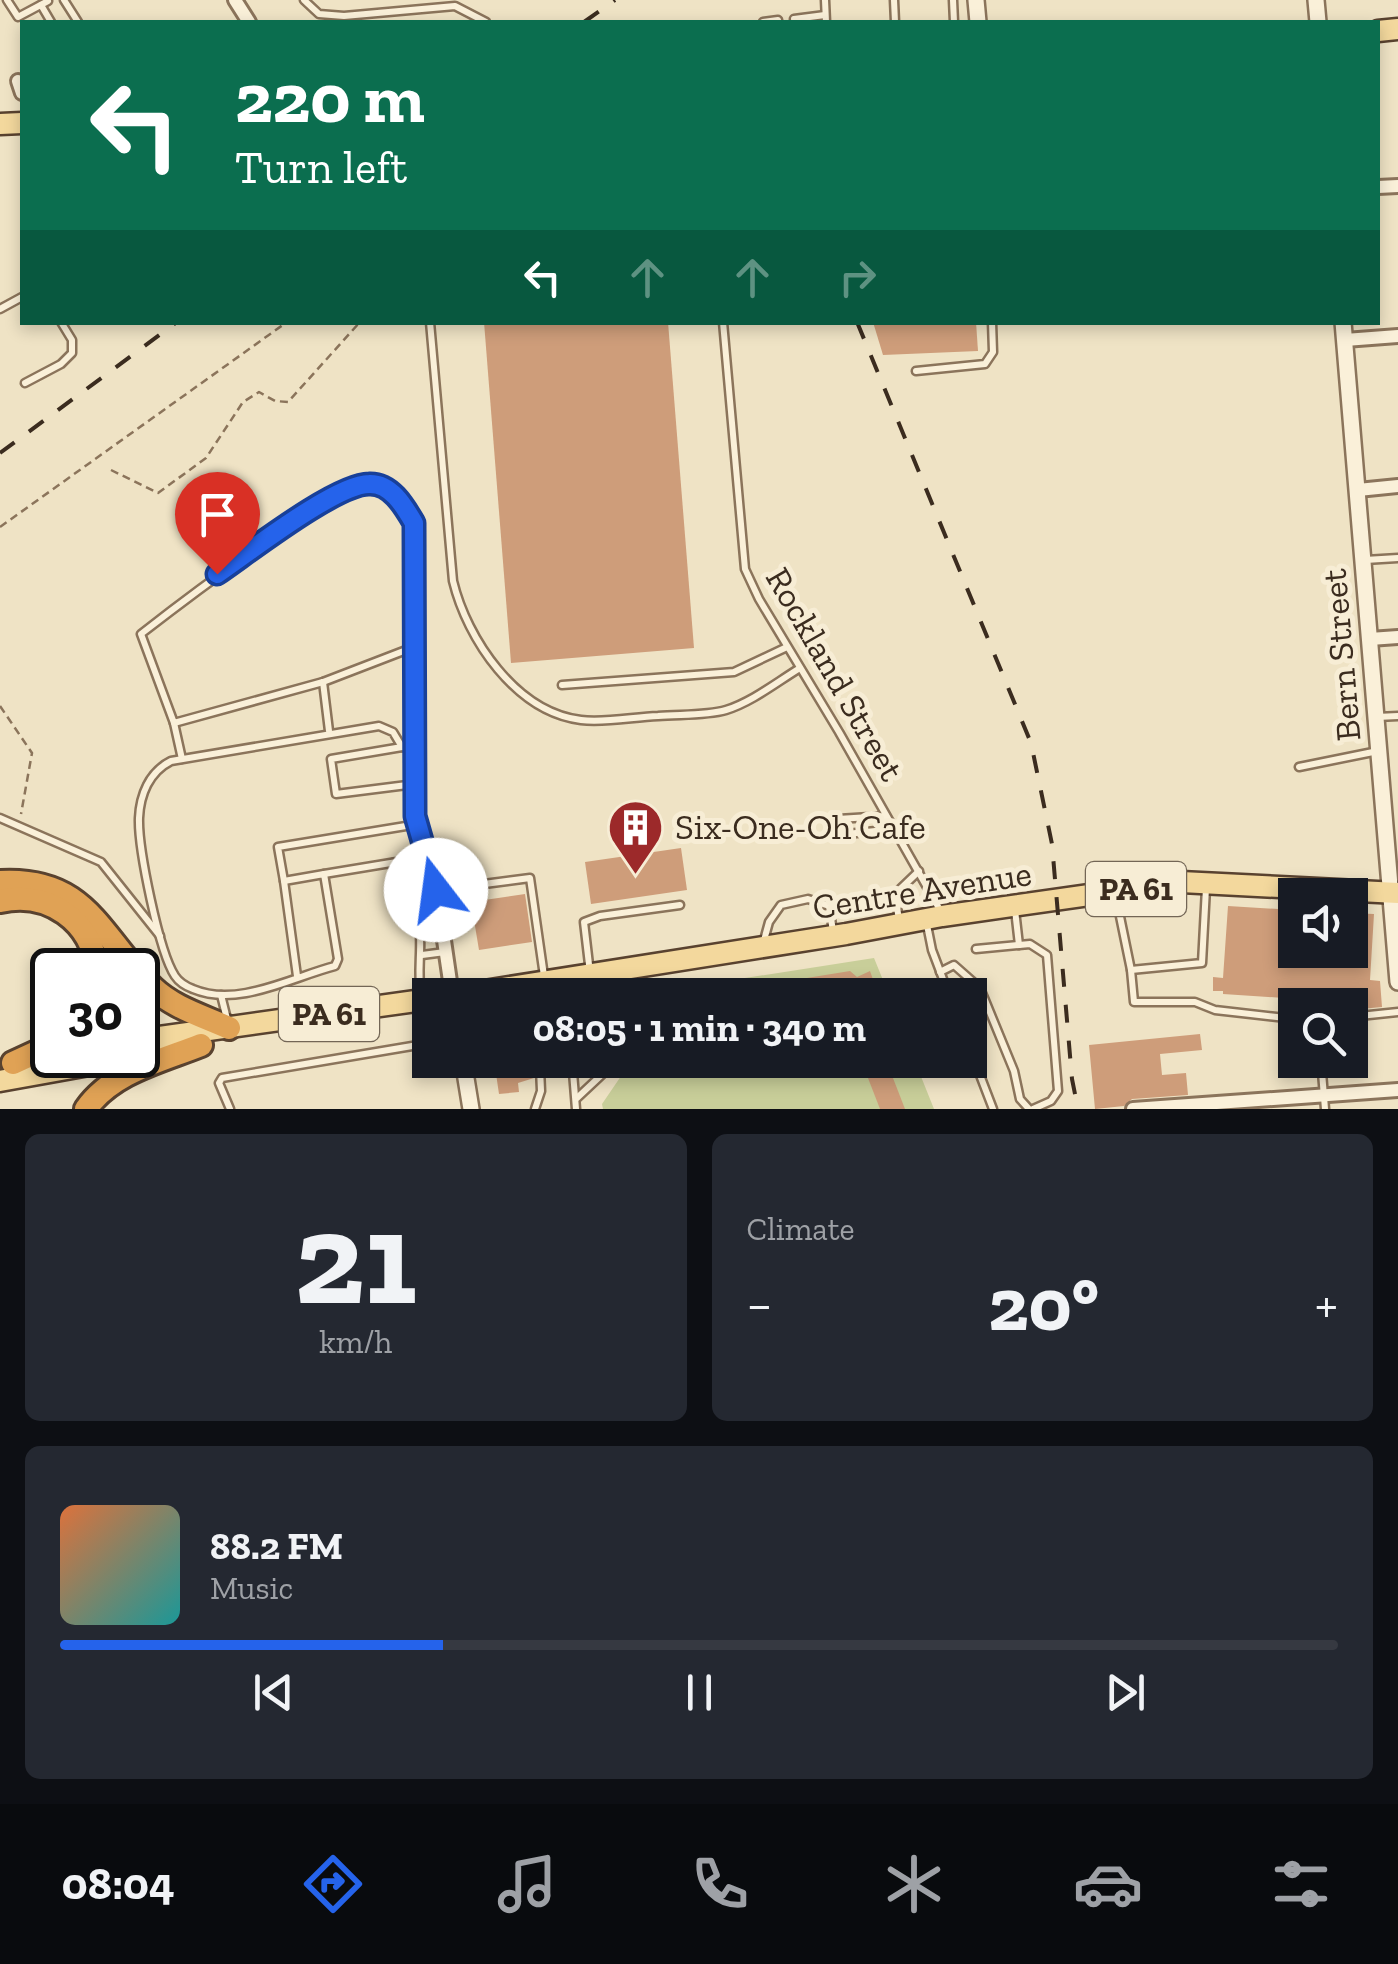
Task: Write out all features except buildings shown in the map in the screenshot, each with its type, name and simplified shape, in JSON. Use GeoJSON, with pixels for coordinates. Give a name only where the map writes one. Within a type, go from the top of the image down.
{"type":"FeatureCollection","features":[{"type":"Feature","properties":{"kind":"highway"},"geometry":{"type":"LineString","coordinates":[[0,882],[42,883],[75,898],[160,994],[229,1028]]}},
{"type":"Feature","properties":{"kind":"highway"},"geometry":{"type":"LineString","coordinates":[[0,900],[38,900],[65,912],[85,934],[90,948]]}},
{"type":"Feature","properties":{"kind":"highway"},"geometry":{"type":"LineString","coordinates":[[86,1109],[96,1095],[116,1080],[201,1045]]}},
{"type":"Feature","properties":{"kind":"highway"},"geometry":{"type":"LineString","coordinates":[[4,1070],[30,1056]]}},
{"type":"Feature","properties":{"kind":"main road","name":"Centre Avenue"},"geometry":{"type":"LineString","coordinates":[[605,978],[934,918],[1206,881],[1394,892]]}},
{"type":"Feature","properties":{"kind":"main road","name":"PA 61"},"geometry":{"type":"LineString","coordinates":[[160,1036],[412,1002]]}},
{"type":"Feature","properties":{"kind":"main road","name":"PA 61"},"geometry":{"type":"LineString","coordinates":[[4,1070],[201,1045],[229,1028]]}},
{"type":"Feature","properties":{"kind":"main road"},"geometry":{"type":"LineString","coordinates":[[4,1070],[30,1063]]}},
{"type":"Feature","properties":{"kind":"street","name":"Bern Street"},"geometry":{"type":"LineString","coordinates":[[1344,325],[1379,750],[1390,788],[1398,982]]}},
{"type":"Feature","properties":{"kind":"street"},"geometry":{"type":"LineString","coordinates":[[1345,340],[1398,336]]}},
{"type":"Feature","properties":{"kind":"street"},"geometry":{"type":"LineString","coordinates":[[1358,490],[1398,486]]}},
{"type":"Feature","properties":{"kind":"street"},"geometry":{"type":"LineString","coordinates":[[414,523],[414,647],[408,748],[418,824],[429,857],[451,978]]}},
{"type":"Feature","properties":{"kind":"street"},"geometry":{"type":"LineString","coordinates":[[1370,639],[1398,637]]}},
{"type":"Feature","properties":{"kind":"street"},"geometry":{"type":"LineString","coordinates":[[466,1078],[471,1109]]}},
{"type":"Feature","properties":{"kind":"street"},"geometry":{"type":"LineString","coordinates":[[1134,1109],[1398,1090]]}},
{"type":"Feature","properties":{"kind":"lane"},"geometry":{"type":"LineString","coordinates":[[7,0],[18,17],[47,2]]}},
{"type":"Feature","properties":{"kind":"lane"},"geometry":{"type":"LineString","coordinates":[[304,0],[319,14],[344,16],[455,6],[482,20]]}},
{"type":"Feature","properties":{"kind":"lane"},"geometry":{"type":"LineString","coordinates":[[794,18],[826,19],[825,0]]}},
{"type":"Feature","properties":{"kind":"lane"},"geometry":{"type":"LineString","coordinates":[[25,383],[60,364],[72,352],[72,340],[63,325]]}},
{"type":"Feature","properties":{"kind":"lane"},"geometry":{"type":"LineString","coordinates":[[430,325],[453,581],[461,612],[498,670],[525,695],[557,714],[582,720],[723,711],[800,668]]}},
{"type":"Feature","properties":{"kind":"lane","name":"Rockland Street"},"geometry":{"type":"LineString","coordinates":[[723,325],[745,569],[786,647],[919,871],[934,918],[942,978]]}},
{"type":"Feature","properties":{"kind":"lane"},"geometry":{"type":"LineString","coordinates":[[916,371],[986,364],[993,352],[992,325]]}},
{"type":"Feature","properties":{"kind":"lane"},"geometry":{"type":"LineString","coordinates":[[182,759],[174,722],[141,634],[217,574],[340,492],[369,484],[385,488],[401,502],[414,523]]}},
{"type":"Feature","properties":{"kind":"lane"},"geometry":{"type":"LineString","coordinates":[[1364,560],[1398,558]]}},
{"type":"Feature","properties":{"kind":"lane"},"geometry":{"type":"LineString","coordinates":[[174,722],[322,682],[414,647]]}},
{"type":"Feature","properties":{"kind":"lane"},"geometry":{"type":"LineString","coordinates":[[562,686],[734,672],[786,647]]}},
{"type":"Feature","properties":{"kind":"lane"},"geometry":{"type":"LineString","coordinates":[[322,682],[330,732]]}},
{"type":"Feature","properties":{"kind":"lane"},"geometry":{"type":"LineString","coordinates":[[1376,718],[1398,716]]}},
{"type":"Feature","properties":{"kind":"lane"},"geometry":{"type":"LineString","coordinates":[[324,874],[337,964],[273,987],[222,994],[193,990],[176,979],[160,937],[140,839],[139,816],[150,778],[163,765],[182,759],[330,732],[387,727],[408,748]]}},
{"type":"Feature","properties":{"kind":"lane"},"geometry":{"type":"LineString","coordinates":[[408,748],[331,759],[336,794],[415,784]]}},
{"type":"Feature","properties":{"kind":"lane"},"geometry":{"type":"LineString","coordinates":[[1299,767],[1379,750]]}},
{"type":"Feature","properties":{"kind":"lane"},"geometry":{"type":"LineString","coordinates":[[888,816],[838,819],[838,835],[895,829]]}},
{"type":"Feature","properties":{"kind":"lane"},"geometry":{"type":"LineString","coordinates":[[0,818],[100,862],[160,937]]}},
{"type":"Feature","properties":{"kind":"lane"},"geometry":{"type":"LineString","coordinates":[[297,976],[278,847],[418,824]]}},
{"type":"Feature","properties":{"kind":"lane"},"geometry":{"type":"LineString","coordinates":[[284,881],[429,857]]}},
{"type":"Feature","properties":{"kind":"lane"},"geometry":{"type":"LineString","coordinates":[[393,863],[401,897],[414,909],[422,955],[420,978]]}},
{"type":"Feature","properties":{"kind":"lane"},"geometry":{"type":"LineString","coordinates":[[762,948],[769,922],[780,905],[808,899],[829,906],[896,894],[919,871]]}},
{"type":"Feature","properties":{"kind":"lane"},"geometry":{"type":"LineString","coordinates":[[436,890],[530,878],[545,978]]}},
{"type":"Feature","properties":{"kind":"lane"},"geometry":{"type":"LineString","coordinates":[[1130,970],[1202,963],[1206,881]]}},
{"type":"Feature","properties":{"kind":"lane"},"geometry":{"type":"LineString","coordinates":[[1115,892],[1134,1002],[1195,1002],[1215,1010],[1278,1017]]}},
{"type":"Feature","properties":{"kind":"lane"},"geometry":{"type":"LineString","coordinates":[[896,894],[900,924]]}},
{"type":"Feature","properties":{"kind":"lane"},"geometry":{"type":"LineString","coordinates":[[595,978],[584,922],[600,916],[680,905]]}},
{"type":"Feature","properties":{"kind":"lane"},"geometry":{"type":"LineString","coordinates":[[829,906],[834,936]]}},
{"type":"Feature","properties":{"kind":"lane"},"geometry":{"type":"LineString","coordinates":[[1014,906],[1019,945]]}},
{"type":"Feature","properties":{"kind":"lane"},"geometry":{"type":"LineString","coordinates":[[940,972],[954,965],[980,988],[1014,1071],[1020,1099],[1031,1109],[1052,1101],[1058,1091],[1047,955],[1030,944],[976,949]]}},
{"type":"Feature","properties":{"kind":"lane"},"geometry":{"type":"LineString","coordinates":[[422,955],[446,952]]}},
{"type":"Feature","properties":{"kind":"lane"},"geometry":{"type":"LineString","coordinates":[[222,994],[229,1028]]}},
{"type":"Feature","properties":{"kind":"lane"},"geometry":{"type":"LineString","coordinates":[[1368,1015],[1398,1012]]}},
{"type":"Feature","properties":{"kind":"lane"},"geometry":{"type":"LineString","coordinates":[[230,1109],[219,1084],[222,1078],[412,1046]]}},
{"type":"Feature","properties":{"kind":"lane"},"geometry":{"type":"LineString","coordinates":[[535,1109],[540,1078]]}},
{"type":"Feature","properties":{"kind":"lane"},"geometry":{"type":"LineString","coordinates":[[574,1078],[576,1109]]}},
{"type":"Feature","properties":{"kind":"lane"},"geometry":{"type":"LineString","coordinates":[[576,1098],[599,1078]]}},
{"type":"Feature","properties":{"kind":"lane"},"geometry":{"type":"LineString","coordinates":[[981,1078],[993,1109]]}},
{"type":"Feature","properties":{"kind":"lane"},"geometry":{"type":"LineString","coordinates":[[1323,1078],[1325,1109]]}},
{"type":"Feature","properties":{"kind":"path"},"geometry":{"type":"LineString","coordinates":[[0,527],[283,325]]}},
{"type":"Feature","properties":{"kind":"path"},"geometry":{"type":"LineString","coordinates":[[111,470],[158,493],[206,458],[243,402],[259,392],[275,402],[288,402],[357,325]]}},
{"type":"Feature","properties":{"kind":"path"},"geometry":{"type":"LineString","coordinates":[[0,706],[32,754],[18,826]]}},
{"type":"Feature","properties":{"kind":"green space"},"geometry":{"type":"Polygon","coordinates":[[[874,958],[882,978],[745,978],[874,958]]]}},
{"type":"Feature","properties":{"kind":"green space"},"geometry":{"type":"Polygon","coordinates":[[[620,1078],[922,1078],[934,1109],[603,1109],[602,1104],[620,1078]]]}},
{"type":"Feature","properties":{"kind":"railway"},"geometry":{"type":"LineString","coordinates":[[587,20],[615,0]]}},
{"type":"Feature","properties":{"kind":"railway"},"geometry":{"type":"LineString","coordinates":[[0,453],[173,325]]}},
{"type":"Feature","properties":{"kind":"railway"},"geometry":{"type":"LineString","coordinates":[[858,325],[1031,743],[1052,844],[1072,1079],[1078,1109]]}},
{"type":"Feature","properties":{"kind":"place","name":"Six-One-Oh Cafe"},"geometry":{"type":"Point","coordinates":[636,876]}},
{"type":"Feature","properties":{"kind":"route"},"geometry":{"type":"LineString","coordinates":[[217,574],[340,492],[369,484],[385,488],[401,502],[414,523],[415,816],[436,890]]}}]}
